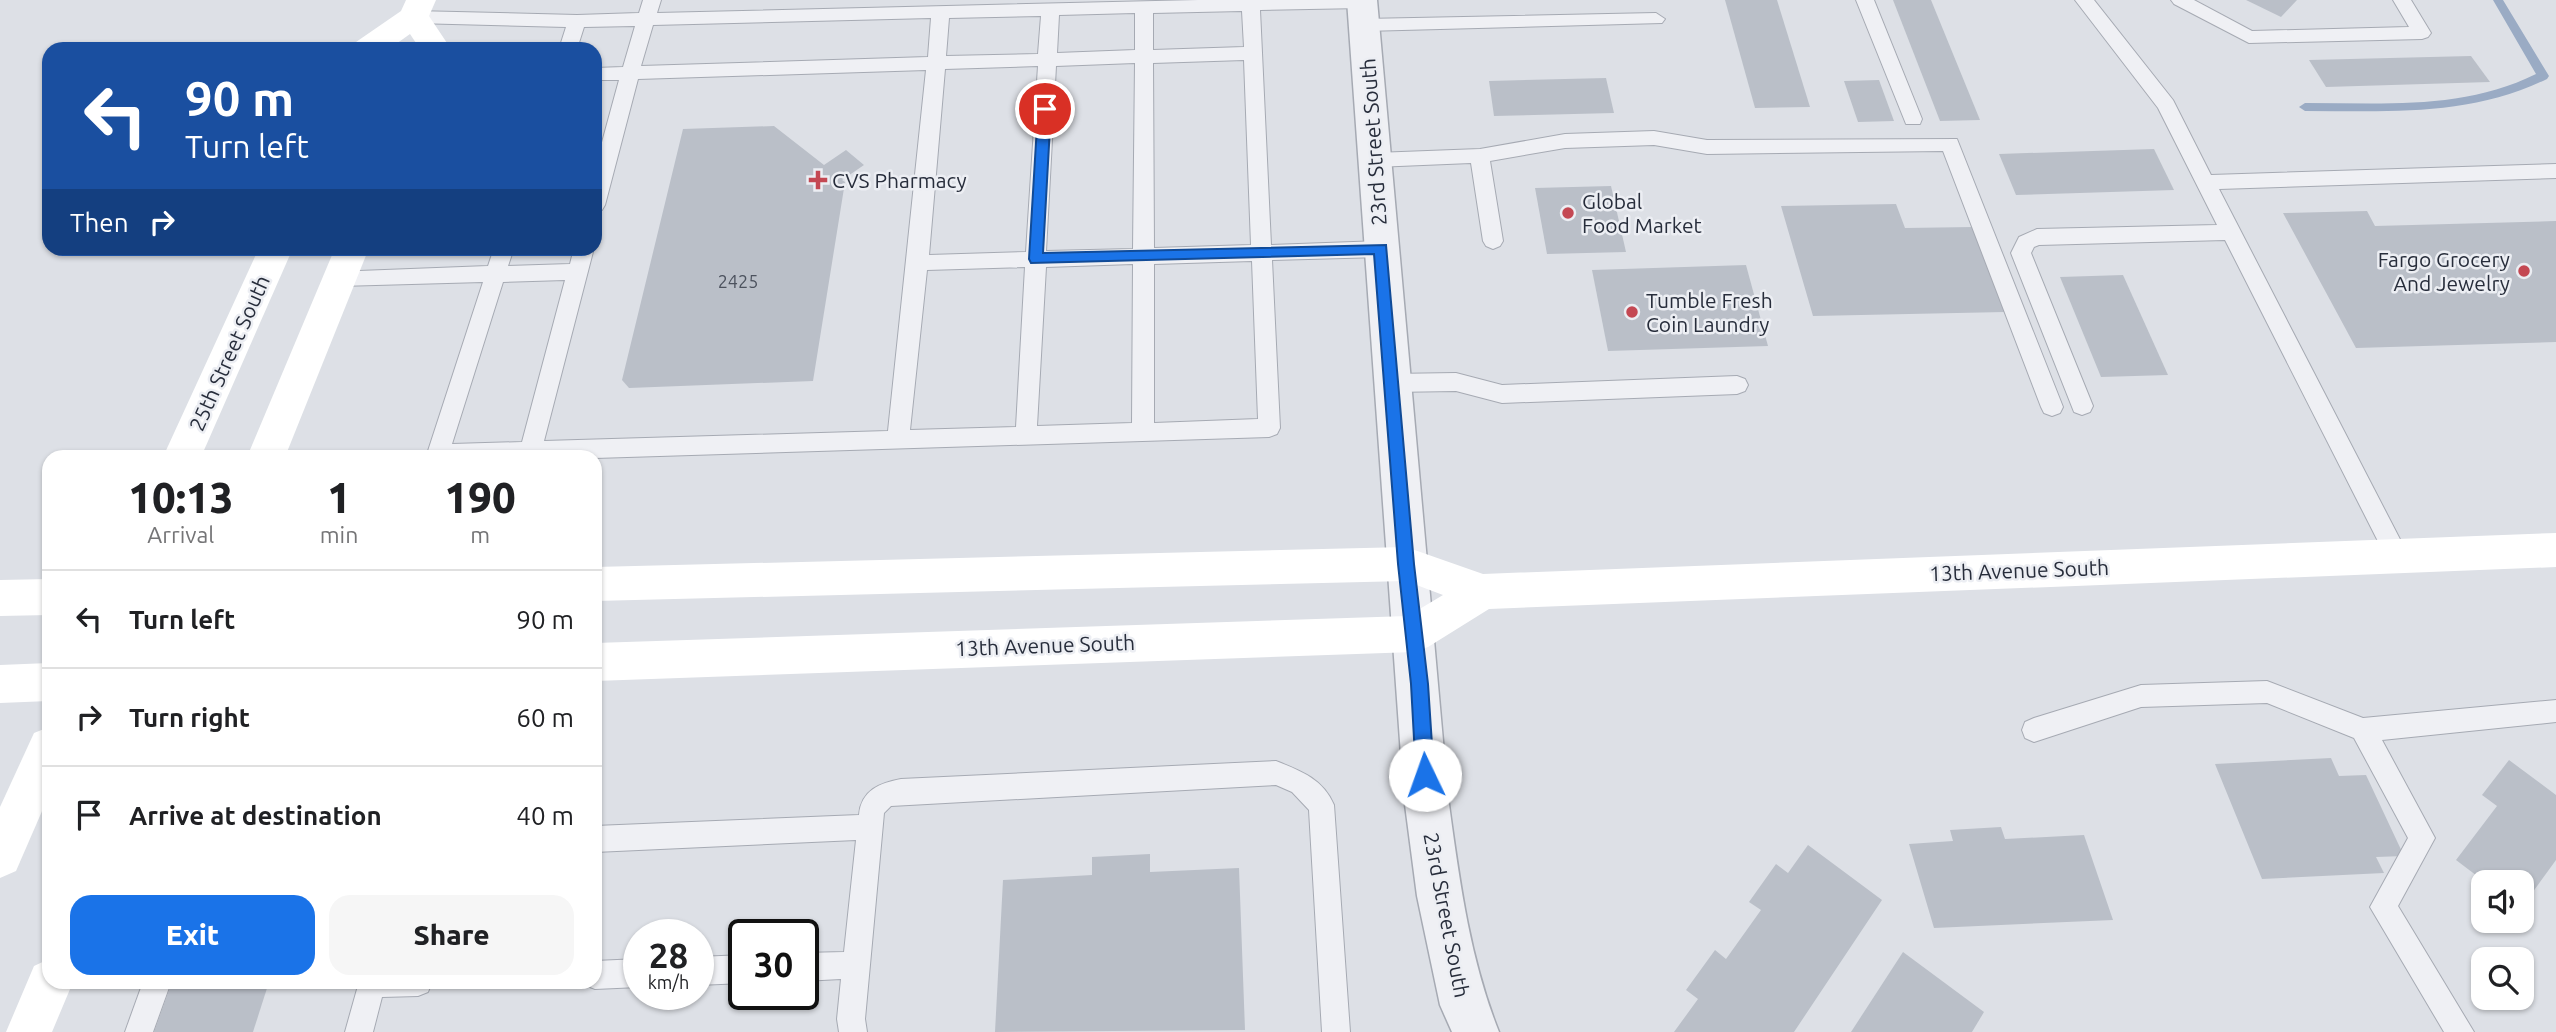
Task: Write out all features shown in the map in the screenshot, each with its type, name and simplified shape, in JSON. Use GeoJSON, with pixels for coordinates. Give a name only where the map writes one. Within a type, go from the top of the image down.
{"type":"FeatureCollection","features":[{"type":"Feature","properties":{"kind":"main road"},"geometry":{"type":"LineString","coordinates":[[376,42],[417,9],[432,42]]}},
{"type":"Feature","properties":{"kind":"main road","name":"25th Street South"},"geometry":{"type":"LineString","coordinates":[[185,450],[272,256]]}},
{"type":"Feature","properties":{"kind":"main road"},"geometry":{"type":"LineString","coordinates":[[269,450],[346,263]]}},
{"type":"Feature","properties":{"kind":"main road","name":"13th Avenue South"},"geometry":{"type":"LineString","coordinates":[[602,584],[1406,564],[1483,592],[2396,554],[2556,550]]}},
{"type":"Feature","properties":{"kind":"main road","name":"13th Avenue South"},"geometry":{"type":"LineString","coordinates":[[602,662],[1414,634],[1483,592]]}},
{"type":"Feature","properties":{"kind":"main road"},"geometry":{"type":"LineString","coordinates":[[0,598],[42,597]]}},
{"type":"Feature","properties":{"kind":"main road"},"geometry":{"type":"LineString","coordinates":[[0,684],[42,682]]}},
{"type":"Feature","properties":{"kind":"main road"},"geometry":{"type":"LineString","coordinates":[[0,856],[42,763]]}},
{"type":"Feature","properties":{"kind":"main road"},"geometry":{"type":"LineString","coordinates":[[29,1032],[47,989]]}},
{"type":"Feature","properties":{"kind":"street","name":"23rd Street South"},"geometry":{"type":"LineString","coordinates":[[1363,9],[1426,797],[1439,896],[1463,1005],[1476,1032]]}},
{"type":"Feature","properties":{"kind":"lane"},"geometry":{"type":"LineString","coordinates":[[548,19],[554,0]]}},
{"type":"Feature","properties":{"kind":"lane"},"geometry":{"type":"LineString","coordinates":[[602,179],[652,0]]}},
{"type":"Feature","properties":{"kind":"lane"},"geometry":{"type":"LineString","coordinates":[[1865,0],[1913,120]]}},
{"type":"Feature","properties":{"kind":"lane"},"geometry":{"type":"LineString","coordinates":[[2084,0],[2166,105],[2396,554]]}},
{"type":"Feature","properties":{"kind":"lane"},"geometry":{"type":"LineString","coordinates":[[2180,0],[2249,37],[2422,33],[2402,0]]}},
{"type":"Feature","properties":{"kind":"lane"},"geometry":{"type":"LineString","coordinates":[[417,9],[577,21],[1251,4],[1656,19]]}},
{"type":"Feature","properties":{"kind":"lane"},"geometry":{"type":"LineString","coordinates":[[591,450],[1269,428],[1251,4]]}},
{"type":"Feature","properties":{"kind":"lane"},"geometry":{"type":"LineString","coordinates":[[1143,432],[1144,7]]}},
{"type":"Feature","properties":{"kind":"lane"},"geometry":{"type":"LineString","coordinates":[[1026,436],[1050,9]]}},
{"type":"Feature","properties":{"kind":"lane"},"geometry":{"type":"LineString","coordinates":[[898,440],[918,262],[941,12]]}},
{"type":"Feature","properties":{"kind":"lane"},"geometry":{"type":"LineString","coordinates":[[570,42],[577,21]]}},
{"type":"Feature","properties":{"kind":"lane"},"geometry":{"type":"LineString","coordinates":[[602,74],[1253,53]]}},
{"type":"Feature","properties":{"kind":"lane"},"geometry":{"type":"LineString","coordinates":[[1374,160],[1480,156],[1565,141],[1654,138],[1707,147],[1950,144],[2052,407]]}},
{"type":"Feature","properties":{"kind":"lane"},"geometry":{"type":"LineString","coordinates":[[1480,156],[1493,241]]}},
{"type":"Feature","properties":{"kind":"lane"},"geometry":{"type":"LineString","coordinates":[[2205,182],[2556,171]]}},
{"type":"Feature","properties":{"kind":"lane"},"geometry":{"type":"LineString","coordinates":[[2082,406],[2021,253],[2026,242],[2037,237],[2231,232]]}},
{"type":"Feature","properties":{"kind":"lane"},"geometry":{"type":"LineString","coordinates":[[918,262],[1381,249]]}},
{"type":"Feature","properties":{"kind":"lane"},"geometry":{"type":"LineString","coordinates":[[439,450],[502,256]]}},
{"type":"Feature","properties":{"kind":"lane"},"geometry":{"type":"LineString","coordinates":[[531,450],[581,256]]}},
{"type":"Feature","properties":{"kind":"lane"},"geometry":{"type":"LineString","coordinates":[[346,263],[496,274],[577,272]]}},
{"type":"Feature","properties":{"kind":"lane"},"geometry":{"type":"LineString","coordinates":[[1391,383],[1456,382],[1502,394],[1737,385]]}},
{"type":"Feature","properties":{"kind":"lane"},"geometry":{"type":"LineString","coordinates":[[2034,730],[2141,696],[2267,692],[2363,730],[2556,711]]}},
{"type":"Feature","properties":{"kind":"lane"},"geometry":{"type":"LineString","coordinates":[[2363,730],[2422,838],[2383,907],[2460,1032]]}},
{"type":"Feature","properties":{"kind":"lane"},"geometry":{"type":"LineString","coordinates":[[853,1032],[851,1020],[872,809],[883,795],[901,791],[1276,774],[1301,783],[1321,805],[1336,1032]]}},
{"type":"Feature","properties":{"kind":"lane"},"geometry":{"type":"LineString","coordinates":[[602,839],[870,827]]}},
{"type":"Feature","properties":{"kind":"lane"},"geometry":{"type":"LineString","coordinates":[[819,966],[857,965]]}},
{"type":"Feature","properties":{"kind":"lane"},"geometry":{"type":"LineString","coordinates":[[602,975],[623,974]]}},
{"type":"Feature","properties":{"kind":"lane"},"geometry":{"type":"LineString","coordinates":[[139,1032],[154,989]]}},
{"type":"Feature","properties":{"kind":"lane"},"geometry":{"type":"LineString","coordinates":[[359,1032],[371,989]]}},
{"type":"Feature","properties":{"kind":"building"},"geometry":{"type":"Polygon","coordinates":[[[1725,0],[1777,0],[1810,107],[1755,108],[1725,0]]]}},
{"type":"Feature","properties":{"kind":"building"},"geometry":{"type":"Polygon","coordinates":[[[1893,0],[1931,0],[1980,120],[1940,121],[1893,0]]]}},
{"type":"Feature","properties":{"kind":"building"},"geometry":{"type":"Polygon","coordinates":[[[2246,0],[2297,0],[2281,17],[2246,0]]]}},
{"type":"Feature","properties":{"kind":"building"},"geometry":{"type":"Polygon","coordinates":[[[2471,56],[2490,82],[2326,87],[2309,60],[2471,56]]]}},
{"type":"Feature","properties":{"kind":"building"},"geometry":{"type":"Polygon","coordinates":[[[1606,78],[1614,113],[1494,116],[1489,81],[1606,78]]]}},
{"type":"Feature","properties":{"kind":"building"},"geometry":{"type":"Polygon","coordinates":[[[1879,80],[1894,121],[1858,122],[1844,81],[1879,80]]]}},
{"type":"Feature","properties":{"kind":"building","name":"CVS Pharmacy"},"geometry":{"type":"Polygon","coordinates":[[[774,126],[824,165],[846,150],[864,165],[842,180],[845,182],[813,381],[629,388],[622,380],[683,129],[774,126]]]}},
{"type":"Feature","properties":{"kind":"building"},"geometry":{"type":"Polygon","coordinates":[[[2154,149],[2174,190],[2016,195],[1999,154],[2154,149]]]}},
{"type":"Feature","properties":{"kind":"building"},"geometry":{"type":"Polygon","coordinates":[[[1611,186],[1626,252],[1547,254],[1535,188],[1611,186]]]}},
{"type":"Feature","properties":{"kind":"building"},"geometry":{"type":"Polygon","coordinates":[[[1896,204],[1905,228],[1973,227],[2005,312],[1813,316],[1781,206],[1896,204]]]}},
{"type":"Feature","properties":{"kind":"building"},"geometry":{"type":"Polygon","coordinates":[[[2367,211],[2375,226],[2556,221],[2556,342],[2356,348],[2283,213],[2367,211]]]}},
{"type":"Feature","properties":{"kind":"building"},"geometry":{"type":"Polygon","coordinates":[[[1746,265],[1768,346],[1608,351],[1592,270],[1746,265]]]}},
{"type":"Feature","properties":{"kind":"building"},"geometry":{"type":"Polygon","coordinates":[[[2123,275],[2168,375],[2101,377],[2060,277],[2123,275]]]}},
{"type":"Feature","properties":{"kind":"building"},"geometry":{"type":"Polygon","coordinates":[[[2331,758],[2339,776],[2366,775],[2404,856],[2376,857],[2384,873],[2262,879],[2215,764],[2331,758]]]}},
{"type":"Feature","properties":{"kind":"building"},"geometry":{"type":"Polygon","coordinates":[[[2509,760],[2556,795],[2556,860],[2534,890],[2534,870],[2471,871],[2456,860],[2497,806],[2482,795],[2509,760]]]}},
{"type":"Feature","properties":{"kind":"building"},"geometry":{"type":"Polygon","coordinates":[[[2001,827],[2005,839],[2084,835],[2113,920],[1934,928],[1909,844],[1953,841],[1950,830],[2001,827]]]}},
{"type":"Feature","properties":{"kind":"building"},"geometry":{"type":"Polygon","coordinates":[[[1808,845],[1882,900],[1794,1032],[1674,1032],[1698,999],[1686,990],[1715,950],[1726,959],[1761,910],[1749,902],[1776,864],[1788,873],[1808,845]]]}},
{"type":"Feature","properties":{"kind":"building"},"geometry":{"type":"Polygon","coordinates":[[[1150,854],[1150,872],[1239,868],[1245,1030],[995,1032],[1003,880],[1092,875],[1092,857],[1150,854]]]}},
{"type":"Feature","properties":{"kind":"building"},"geometry":{"type":"Polygon","coordinates":[[[1903,952],[1984,1012],[1972,1032],[1851,1032],[1903,952]]]}},
{"type":"Feature","properties":{"kind":"building"},"geometry":{"type":"Polygon","coordinates":[[[169,989],[267,989],[253,1032],[154,1032],[169,989]]]}},
{"type":"Feature","properties":{"kind":"waterway"},"geometry":{"type":"LineString","coordinates":[[2305,107],[2396,107],[2459,103],[2489,98],[2517,89],[2543,76],[2498,0]]}},
{"type":"Feature","properties":{"kind":"place","name":"CVS Pharmacy"},"geometry":{"type":"Point","coordinates":[818,180]}},
{"type":"Feature","properties":{"kind":"place","name":"Global Food Market"},"geometry":{"type":"Point","coordinates":[1568,213]}},
{"type":"Feature","properties":{"kind":"place","name":"Fargo Grocery And Jewelry"},"geometry":{"type":"Point","coordinates":[2524,271]}},
{"type":"Feature","properties":{"kind":"place","name":"Tumble Fresh Coin Laundry"},"geometry":{"type":"Point","coordinates":[1632,312]}},
{"type":"Feature","properties":{"kind":"route"},"geometry":{"type":"LineString","coordinates":[[1045,109],[1036,259],[1381,249],[1425,775]]}}]}
